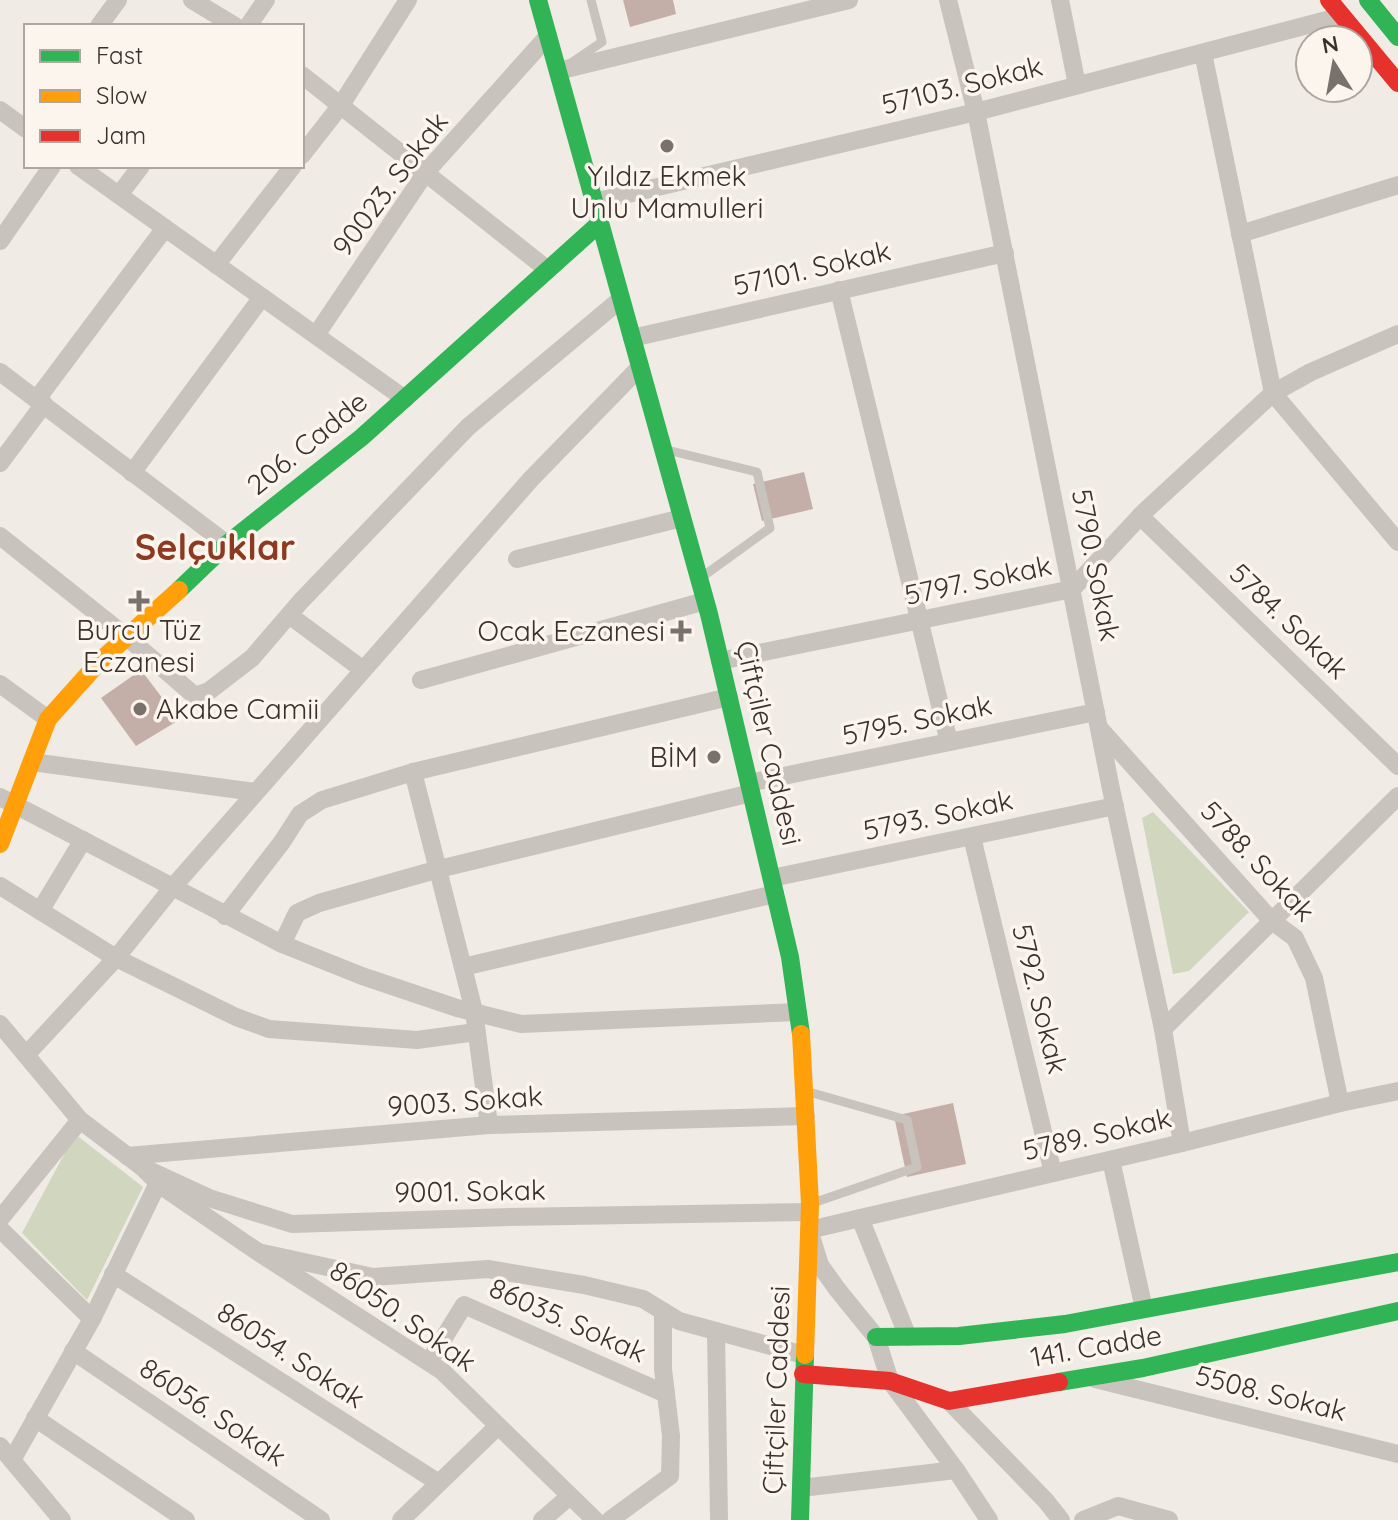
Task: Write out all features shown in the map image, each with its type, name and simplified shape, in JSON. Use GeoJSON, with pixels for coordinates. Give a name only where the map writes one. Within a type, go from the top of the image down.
{"type":"FeatureCollection","features":[{"type":"Feature","properties":{"kind":"street"},"geometry":{"type":"LineString","coordinates":[[100,24],[118,0]]}},
{"type":"Feature","properties":{"kind":"street"},"geometry":{"type":"LineString","coordinates":[[192,0],[232,24]]}},
{"type":"Feature","properties":{"kind":"street"},"geometry":{"type":"LineString","coordinates":[[249,24],[266,0]]}},
{"type":"Feature","properties":{"kind":"street"},"geometry":{"type":"LineString","coordinates":[[304,152],[341,105],[408,0]]}},
{"type":"Feature","properties":{"kind":"street","name":"Çiftçiler Caddesi"},"geometry":{"type":"LineString","coordinates":[[538,0],[705,601],[790,957],[804,1052],[809,1216],[800,1520]]}},
{"type":"Feature","properties":{"kind":"street"},"geometry":{"type":"LineString","coordinates":[[558,71],[849,0]]}},
{"type":"Feature","properties":{"kind":"street","name":"5790. Sokak"},"geometry":{"type":"LineString","coordinates":[[948,0],[976,112],[1005,253],[1115,806],[1163,1029],[1182,1143]]}},
{"type":"Feature","properties":{"kind":"street"},"geometry":{"type":"LineString","coordinates":[[1060,0],[1077,85]]}},
{"type":"Feature","properties":{"kind":"street"},"geometry":{"type":"LineString","coordinates":[[1329,0],[1398,83]]}},
{"type":"Feature","properties":{"kind":"street"},"geometry":{"type":"LineString","coordinates":[[1342,16],[1374,1],[1398,37]]}},
{"type":"Feature","properties":{"kind":"street","name":"57103. Sokak"},"geometry":{"type":"LineString","coordinates":[[594,202],[976,112],[1342,16]]}},
{"type":"Feature","properties":{"kind":"street","name":"90023. Sokak"},"geometry":{"type":"LineString","coordinates":[[316,335],[426,172],[548,36]]}},
{"type":"Feature","properties":{"kind":"street"},"geometry":{"type":"LineString","coordinates":[[1203,53],[1273,393],[1398,542]]}},
{"type":"Feature","properties":{"kind":"street"},"geometry":{"type":"LineString","coordinates":[[304,77],[548,270]]}},
{"type":"Feature","properties":{"kind":"street"},"geometry":{"type":"LineString","coordinates":[[0,110],[24,127]]}},
{"type":"Feature","properties":{"kind":"street"},"geometry":{"type":"LineString","coordinates":[[0,241],[51,168]]}},
{"type":"Feature","properties":{"kind":"street"},"geometry":{"type":"LineString","coordinates":[[81,168],[405,399]]}},
{"type":"Feature","properties":{"kind":"street"},"geometry":{"type":"LineString","coordinates":[[119,195],[139,168]]}},
{"type":"Feature","properties":{"kind":"street"},"geometry":{"type":"LineString","coordinates":[[216,265],[291,168]]}},
{"type":"Feature","properties":{"kind":"street"},"geometry":{"type":"LineString","coordinates":[[1240,234],[1398,185]]}},
{"type":"Feature","properties":{"kind":"street","name":"206. Cadde"},"geometry":{"type":"LineString","coordinates":[[0,844],[8,801],[32,762],[48,719],[100,661],[227,544],[362,437],[600,223]]}},
{"type":"Feature","properties":{"kind":"street"},"geometry":{"type":"LineString","coordinates":[[0,463],[40,401],[165,228]]}},
{"type":"Feature","properties":{"kind":"street","name":"57101. Sokak"},"geometry":{"type":"LineString","coordinates":[[632,338],[1005,253]]}},
{"type":"Feature","properties":{"kind":"street"},"geometry":{"type":"LineString","coordinates":[[839,290],[949,742]]}},
{"type":"Feature","properties":{"kind":"street"},"geometry":{"type":"LineString","coordinates":[[132,473],[262,297]]}},
{"type":"Feature","properties":{"kind":"street"},"geometry":{"type":"LineString","coordinates":[[0,536],[195,696],[209,691],[252,658],[468,427],[621,299]]}},
{"type":"Feature","properties":{"kind":"street","name":"5797. Sokak"},"geometry":{"type":"LineString","coordinates":[[720,661],[1072,589],[1140,516],[1273,393],[1311,372],[1398,334]]}},
{"type":"Feature","properties":{"kind":"street"},"geometry":{"type":"LineString","coordinates":[[26,1055],[116,958],[255,792],[531,479],[640,367]]}},
{"type":"Feature","properties":{"kind":"street"},"geometry":{"type":"LineString","coordinates":[[0,372],[227,544]]}},
{"type":"Feature","properties":{"kind":"street","name":"5784. Sokak"},"geometry":{"type":"LineString","coordinates":[[1140,516],[1398,766]]}},
{"type":"Feature","properties":{"kind":"street"},"geometry":{"type":"LineString","coordinates":[[517,559],[682,518]]}},
{"type":"Feature","properties":{"kind":"street"},"geometry":{"type":"LineString","coordinates":[[421,680],[705,601]]}},
{"type":"Feature","properties":{"kind":"street"},"geometry":{"type":"LineString","coordinates":[[289,615],[362,669]]}},
{"type":"Feature","properties":{"kind":"street"},"geometry":{"type":"LineString","coordinates":[[0,684],[48,719]]}},
{"type":"Feature","properties":{"kind":"street"},"geometry":{"type":"LineString","coordinates":[[225,916],[300,814],[322,800],[413,772],[729,697]]}},
{"type":"Feature","properties":{"kind":"street","name":"5795. Sokak"},"geometry":{"type":"LineString","coordinates":[[282,944],[297,913],[319,903],[439,869],[750,788],[949,742],[1098,720]]}},
{"type":"Feature","properties":{"kind":"street","name":"5788. Sokak"},"geometry":{"type":"LineString","coordinates":[[1098,720],[1272,921],[1295,938],[1314,978],[1340,1103]]}},
{"type":"Feature","properties":{"kind":"street"},"geometry":{"type":"LineString","coordinates":[[32,762],[255,792]]}},
{"type":"Feature","properties":{"kind":"street"},"geometry":{"type":"LineString","coordinates":[[413,772],[474,1011],[489,1125]]}},
{"type":"Feature","properties":{"kind":"street"},"geometry":{"type":"LineString","coordinates":[[1163,1029],[1398,796]]}},
{"type":"Feature","properties":{"kind":"street"},"geometry":{"type":"LineString","coordinates":[[8,801],[282,944],[362,976],[521,1024],[797,1012]]}},
{"type":"Feature","properties":{"kind":"street","name":"5793. Sokak"},"geometry":{"type":"LineString","coordinates":[[463,967],[773,886],[1115,806]]}},
{"type":"Feature","properties":{"kind":"street","name":"5792. Sokak"},"geometry":{"type":"LineString","coordinates":[[972,837],[1053,1173]]}},
{"type":"Feature","properties":{"kind":"street"},"geometry":{"type":"LineString","coordinates":[[40,911],[83,840]]}},
{"type":"Feature","properties":{"kind":"street"},"geometry":{"type":"LineString","coordinates":[[0,886],[116,958],[236,1017],[269,1029],[417,1040],[476,1032]]}},
{"type":"Feature","properties":{"kind":"street"},"geometry":{"type":"LineString","coordinates":[[0,1024],[80,1120],[135,1162]]}},
{"type":"Feature","properties":{"kind":"street","name":"5789. Sokak"},"geometry":{"type":"LineString","coordinates":[[809,1216],[860,1218],[1398,1091]]}},
{"type":"Feature","properties":{"kind":"street","name":"9003. Sokak"},"geometry":{"type":"LineString","coordinates":[[135,1162],[489,1125],[806,1116]]}},
{"type":"Feature","properties":{"kind":"street"},"geometry":{"type":"LineString","coordinates":[[0,1219],[80,1120]]}},
{"type":"Feature","properties":{"kind":"street"},"geometry":{"type":"LineString","coordinates":[[1111,1160],[1144,1309]]}},
{"type":"Feature","properties":{"kind":"street","name":"9001. Sokak"},"geometry":{"type":"LineString","coordinates":[[135,1162],[209,1198],[292,1224],[510,1217],[809,1216]]}},
{"type":"Feature","properties":{"kind":"street","name":"86050. Sokak"},"geometry":{"type":"LineString","coordinates":[[135,1162],[158,1183],[258,1252],[442,1371],[595,1520]]}},
{"type":"Feature","properties":{"kind":"street"},"geometry":{"type":"LineString","coordinates":[[62,1520],[6,1453],[35,1418],[92,1319],[158,1183]]}},
{"type":"Feature","properties":{"kind":"street"},"geometry":{"type":"LineString","coordinates":[[809,1216],[820,1265],[876,1337],[890,1381],[989,1520]]}},
{"type":"Feature","properties":{"kind":"street"},"geometry":{"type":"LineString","coordinates":[[860,1218],[908,1337]]}},
{"type":"Feature","properties":{"kind":"street"},"geometry":{"type":"LineString","coordinates":[[0,1229],[92,1319]]}},
{"type":"Feature","properties":{"kind":"street"},"geometry":{"type":"LineString","coordinates":[[258,1252],[373,1277],[488,1269],[584,1285],[643,1299],[679,1321],[804,1355]]}},
{"type":"Feature","properties":{"kind":"street","name":"141. Cadde"},"geometry":{"type":"LineString","coordinates":[[876,1337],[959,1336],[1065,1324],[1398,1262]]}},
{"type":"Feature","properties":{"kind":"street","name":"86054. Sokak"},"geometry":{"type":"LineString","coordinates":[[113,1274],[439,1483]]}},
{"type":"Feature","properties":{"kind":"street","name":"86035. Sokak"},"geometry":{"type":"LineString","coordinates":[[429,1362],[464,1305],[666,1394]]}},
{"type":"Feature","properties":{"kind":"street","name":"141. Cadde"},"geometry":{"type":"LineString","coordinates":[[803,1374],[890,1381],[949,1401],[1143,1368],[1398,1311]]}},
{"type":"Feature","properties":{"kind":"street"},"geometry":{"type":"LineString","coordinates":[[610,1520],[670,1476],[671,1436],[663,1369],[663,1312]]}},
{"type":"Feature","properties":{"kind":"street"},"geometry":{"type":"LineString","coordinates":[[716,1331],[719,1520]]}},
{"type":"Feature","properties":{"kind":"street","name":"86056. Sokak"},"geometry":{"type":"LineString","coordinates":[[73,1351],[321,1520]]}},
{"type":"Feature","properties":{"kind":"street","name":"5508. Sokak"},"geometry":{"type":"LineString","coordinates":[[1084,1377],[1398,1454]]}},
{"type":"Feature","properties":{"kind":"street"},"geometry":{"type":"LineString","coordinates":[[949,1401],[1061,1520]]}},
{"type":"Feature","properties":{"kind":"street"},"geometry":{"type":"LineString","coordinates":[[35,1418],[186,1520]]}},
{"type":"Feature","properties":{"kind":"street"},"geometry":{"type":"LineString","coordinates":[[401,1520],[498,1426]]}},
{"type":"Feature","properties":{"kind":"street"},"geometry":{"type":"LineString","coordinates":[[801,1488],[956,1470]]}},
{"type":"Feature","properties":{"kind":"street"},"geometry":{"type":"LineString","coordinates":[[542,1520],[570,1496]]}},
{"type":"Feature","properties":{"kind":"street"},"geometry":{"type":"LineString","coordinates":[[1083,1520],[1118,1506],[1169,1520]]}},
{"type":"Feature","properties":{"kind":"lane"},"geometry":{"type":"LineString","coordinates":[[558,71],[602,42],[591,0]]}},
{"type":"Feature","properties":{"kind":"lane"},"geometry":{"type":"LineString","coordinates":[[663,449],[757,472],[770,528],[699,579]]}},
{"type":"Feature","properties":{"kind":"lane"},"geometry":{"type":"LineString","coordinates":[[805,1091],[907,1120],[917,1167],[809,1216]]}},
{"type":"Feature","properties":{"kind":"green space"},"geometry":{"type":"Polygon","coordinates":[[[1153,812],[1249,912],[1189,971],[1173,974],[1142,818],[1153,812]]]}},
{"type":"Feature","properties":{"kind":"green space"},"geometry":{"type":"Polygon","coordinates":[[[75,1134],[143,1187],[87,1300],[22,1233],[75,1134]]]}},
{"type":"Feature","properties":{"kind":"building"},"geometry":{"type":"Polygon","coordinates":[[[623,0],[673,0],[676,14],[630,27],[623,0]]]}},
{"type":"Feature","properties":{"kind":"building"},"geometry":{"type":"Polygon","coordinates":[[[804,472],[813,509],[762,521],[753,484],[804,472]]]}},
{"type":"Feature","properties":{"kind":"building","name":"Akabe Camii"},"geometry":{"type":"Polygon","coordinates":[[[141,670],[179,720],[136,746],[101,698],[141,670]]]}},
{"type":"Feature","properties":{"kind":"building"},"geometry":{"type":"Polygon","coordinates":[[[953,1103],[966,1164],[907,1177],[894,1116],[953,1103]]]}},
{"type":"Feature","properties":{"kind":"traffic: fast"},"geometry":{"type":"LineString","coordinates":[[538,0],[709,614],[790,957],[801,1034]]}},
{"type":"Feature","properties":{"kind":"traffic: fast"},"geometry":{"type":"LineString","coordinates":[[1368,0],[1398,37]]}},
{"type":"Feature","properties":{"kind":"traffic: fast"},"geometry":{"type":"LineString","coordinates":[[179,590],[227,544],[362,437],[600,223]]}},
{"type":"Feature","properties":{"kind":"traffic: fast"},"geometry":{"type":"LineString","coordinates":[[876,1337],[959,1336],[1065,1324],[1398,1262]]}},
{"type":"Feature","properties":{"kind":"traffic: fast"},"geometry":{"type":"LineString","coordinates":[[1059,1382],[1143,1368],[1398,1311]]}},
{"type":"Feature","properties":{"kind":"traffic: fast"},"geometry":{"type":"LineString","coordinates":[[800,1520],[805,1355]]}},
{"type":"Feature","properties":{"kind":"traffic: slow"},"geometry":{"type":"LineString","coordinates":[[0,844],[48,719],[100,661],[179,590]]}},
{"type":"Feature","properties":{"kind":"traffic: slow"},"geometry":{"type":"LineString","coordinates":[[801,1034],[810,1204],[805,1355]]}},
{"type":"Feature","properties":{"kind":"traffic: jam"},"geometry":{"type":"LineString","coordinates":[[1329,0],[1398,83]]}},
{"type":"Feature","properties":{"kind":"traffic: jam"},"geometry":{"type":"LineString","coordinates":[[803,1374],[890,1381],[949,1401],[1059,1382]]}},
{"type":"Feature","properties":{"kind":"place","name":"Yıldız Ekmek Unlu Mamulleri"},"geometry":{"type":"Point","coordinates":[667,146]}},
{"type":"Feature","properties":{"kind":"place","name":"Burcu Tüz Eczanesi"},"geometry":{"type":"Point","coordinates":[139,601]}},
{"type":"Feature","properties":{"kind":"place","name":"Ocak Eczanesi"},"geometry":{"type":"Point","coordinates":[681,631]}},
{"type":"Feature","properties":{"kind":"place","name":"Akabe Camii"},"geometry":{"type":"Point","coordinates":[140,709]}},
{"type":"Feature","properties":{"kind":"place","name":"BİM"},"geometry":{"type":"Point","coordinates":[714,757]}},
{"type":"Feature","properties":{"kind":"district","name":"Selçuklar"},"geometry":{"type":"Point","coordinates":[215,547]}}]}
